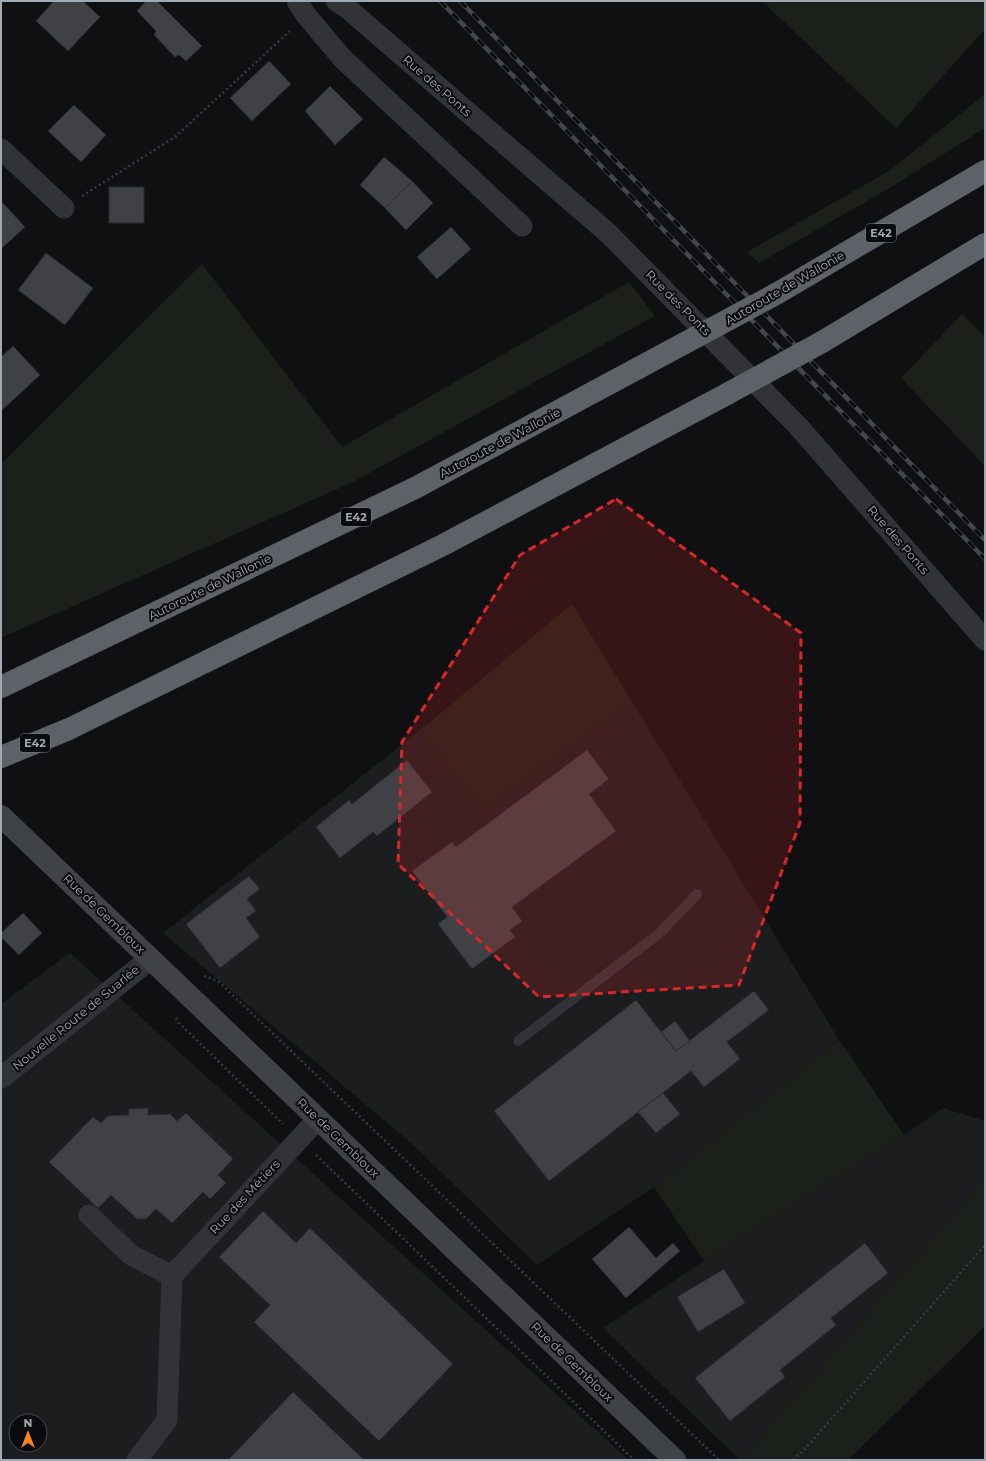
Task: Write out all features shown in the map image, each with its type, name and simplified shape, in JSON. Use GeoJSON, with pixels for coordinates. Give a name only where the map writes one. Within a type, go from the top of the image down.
{"type":"FeatureCollection","features":[{"type":"Feature","properties":{"kind":"highway","name":"Autoroute de Wallonie"},"geometry":{"type":"LineString","coordinates":[[1,687],[415,488],[776,294],[985,171]]}},
{"type":"Feature","properties":{"kind":"highway","name":"E42"},"geometry":{"type":"LineString","coordinates":[[1,757],[68,729],[443,545],[822,342],[985,244]]}},
{"type":"Feature","properties":{"kind":"main road","name":"Rue de Gembloux"},"geometry":{"type":"LineString","coordinates":[[1,816],[675,1460]]}},
{"type":"Feature","properties":{"kind":"street","name":"Rue des Ponts"},"geometry":{"type":"LineString","coordinates":[[336,1],[346,7],[609,234],[798,426],[985,640]]}},
{"type":"Feature","properties":{"kind":"street"},"geometry":{"type":"LineString","coordinates":[[302,8],[342,58],[522,226]]}},
{"type":"Feature","properties":{"kind":"street"},"geometry":{"type":"LineString","coordinates":[[1,149],[64,208]]}},
{"type":"Feature","properties":{"kind":"street","name":"Nouvelle Route de Suarlée"},"geometry":{"type":"LineString","coordinates":[[1,1078],[150,958]]}},
{"type":"Feature","properties":{"kind":"street","name":"Rue des Métiers"},"geometry":{"type":"LineString","coordinates":[[172,1276],[318,1119]]}},
{"type":"Feature","properties":{"kind":"street"},"geometry":{"type":"LineString","coordinates":[[89,1215],[131,1256],[172,1276],[167,1420],[137,1460]]}},
{"type":"Feature","properties":{"kind":"lane"},"geometry":{"type":"LineString","coordinates":[[518,1041],[660,933],[697,894]]}},
{"type":"Feature","properties":{"kind":"path"},"geometry":{"type":"LineString","coordinates":[[64,208],[176,137],[302,8]]}},
{"type":"Feature","properties":{"kind":"path"},"geometry":{"type":"LineString","coordinates":[[203,976],[218,981],[719,1460]]}},
{"type":"Feature","properties":{"kind":"path"},"geometry":{"type":"LineString","coordinates":[[175,1016],[178,1023],[634,1460]]}},
{"type":"Feature","properties":{"kind":"path"},"geometry":{"type":"LineString","coordinates":[[793,1460],[804,1450],[985,1245]]}},
{"type":"Feature","properties":{"kind":"highlighted area"},"geometry":{"type":"Polygon","coordinates":[[[616,499],[801,633],[800,823],[739,985],[539,997],[398,864],[402,742],[520,555],[616,499]]]}},
{"type":"Feature","properties":{"kind":"shaded area"},"geometry":{"type":"Polygon","coordinates":[[[762,1],[985,1],[985,29],[896,128],[762,1]]]}},
{"type":"Feature","properties":{"kind":"shaded area"},"geometry":{"type":"Polygon","coordinates":[[[985,94],[985,128],[893,186],[759,263],[747,252],[889,171],[985,94]]]}},
{"type":"Feature","properties":{"kind":"shaded area"},"geometry":{"type":"Polygon","coordinates":[[[202,264],[342,447],[629,282],[655,316],[353,482],[1,638],[1,464],[202,264]]]}},
{"type":"Feature","properties":{"kind":"shaded area"},"geometry":{"type":"Polygon","coordinates":[[[962,314],[983,335],[985,335],[985,466],[901,378],[962,314]]]}},
{"type":"Feature","properties":{"kind":"shaded area"},"geometry":{"type":"Polygon","coordinates":[[[572,604],[632,702],[483,810],[419,731],[572,604]]]}},
{"type":"Feature","properties":{"kind":"shaded area"},"geometry":{"type":"Polygon","coordinates":[[[632,702],[839,1040],[654,1187],[537,1265],[411,1143],[163,933],[419,731],[483,810],[632,702]]]}},
{"type":"Feature","properties":{"kind":"shaded area"},"geometry":{"type":"Polygon","coordinates":[[[70,953],[629,1460],[1,1460],[1,1004],[70,953]]]}},
{"type":"Feature","properties":{"kind":"shaded area"},"geometry":{"type":"Polygon","coordinates":[[[839,1040],[904,1135],[704,1261],[654,1187],[839,1040]]]}},
{"type":"Feature","properties":{"kind":"shaded area"},"geometry":{"type":"Polygon","coordinates":[[[943,1108],[985,1121],[985,1178],[740,1460],[603,1328],[704,1261],[904,1135],[943,1108]]]}},
{"type":"Feature","properties":{"kind":"shaded area"},"geometry":{"type":"Polygon","coordinates":[[[985,1178],[985,1326],[848,1460],[740,1460],[985,1178]]]}},
{"type":"Feature","properties":{"kind":"building"},"geometry":{"type":"Polygon","coordinates":[[[54,1],[83,1],[100,17],[68,51],[36,21],[54,1]]]}},
{"type":"Feature","properties":{"kind":"building"},"geometry":{"type":"Polygon","coordinates":[[[146,1],[157,1],[202,46],[186,61],[179,55],[175,57],[154,35],[156,31],[137,11],[146,1]]]}},
{"type":"Feature","properties":{"kind":"building"},"geometry":{"type":"Polygon","coordinates":[[[269,61],[291,84],[252,121],[230,98],[269,61]]]}},
{"type":"Feature","properties":{"kind":"building"},"geometry":{"type":"Polygon","coordinates":[[[330,86],[363,119],[335,145],[305,111],[330,86]]]}},
{"type":"Feature","properties":{"kind":"building"},"geometry":{"type":"Polygon","coordinates":[[[74,105],[106,135],[81,162],[48,131],[74,105]]]}},
{"type":"Feature","properties":{"kind":"building"},"geometry":{"type":"Polygon","coordinates":[[[384,157],[412,181],[385,208],[360,185],[384,157]]]}},
{"type":"Feature","properties":{"kind":"building"},"geometry":{"type":"Polygon","coordinates":[[[412,181],[433,203],[406,230],[385,208],[412,181]]]}},
{"type":"Feature","properties":{"kind":"building"},"geometry":{"type":"Polygon","coordinates":[[[109,187],[144,187],[144,223],[109,223],[109,187]]]}},
{"type":"Feature","properties":{"kind":"building"},"geometry":{"type":"Polygon","coordinates":[[[1,201],[25,227],[1,249],[1,201]]]}},
{"type":"Feature","properties":{"kind":"building"},"geometry":{"type":"Polygon","coordinates":[[[451,227],[471,249],[437,279],[417,257],[451,227]]]}},
{"type":"Feature","properties":{"kind":"building"},"geometry":{"type":"Polygon","coordinates":[[[46,253],[93,288],[65,325],[18,290],[46,253]]]}},
{"type":"Feature","properties":{"kind":"building"},"geometry":{"type":"Polygon","coordinates":[[[13,346],[40,375],[1,411],[1,357],[13,346]]]}},
{"type":"Feature","properties":{"kind":"building"},"geometry":{"type":"Polygon","coordinates":[[[587,750],[609,779],[589,794],[616,831],[512,907],[522,921],[510,930],[515,937],[472,969],[438,924],[447,917],[412,871],[452,842],[456,847],[587,750]]]}},
{"type":"Feature","properties":{"kind":"building"},"geometry":{"type":"Polygon","coordinates":[[[407,760],[432,792],[377,836],[373,832],[340,858],[316,827],[349,800],[352,804],[407,760]]]}},
{"type":"Feature","properties":{"kind":"building"},"geometry":{"type":"Polygon","coordinates":[[[249,876],[260,889],[247,899],[256,911],[246,918],[260,937],[220,968],[186,924],[249,876]]]}},
{"type":"Feature","properties":{"kind":"building"},"geometry":{"type":"Polygon","coordinates":[[[23,913],[42,933],[19,955],[1,937],[1,933],[23,913]]]}},
{"type":"Feature","properties":{"kind":"building"},"geometry":{"type":"Polygon","coordinates":[[[754,991],[769,1010],[727,1042],[740,1059],[704,1087],[691,1071],[549,1181],[494,1111],[636,1000],[676,1051],[754,991]]]}},
{"type":"Feature","properties":{"kind":"building"},"geometry":{"type":"Polygon","coordinates":[[[675,1021],[690,1041],[676,1051],[661,1032],[675,1021]]]}},
{"type":"Feature","properties":{"kind":"building"},"geometry":{"type":"Polygon","coordinates":[[[663,1093],[680,1114],[656,1133],[638,1112],[663,1093]]]}},
{"type":"Feature","properties":{"kind":"building"},"geometry":{"type":"Polygon","coordinates":[[[148,1108],[148,1115],[170,1114],[177,1121],[186,1113],[233,1159],[218,1175],[226,1183],[210,1199],[203,1192],[172,1223],[156,1209],[146,1219],[137,1219],[111,1195],[98,1208],[49,1162],[93,1117],[101,1123],[108,1116],[128,1115],[129,1109],[148,1108]]]}},
{"type":"Feature","properties":{"kind":"building"},"geometry":{"type":"Polygon","coordinates":[[[263,1211],[296,1243],[310,1228],[453,1364],[379,1441],[254,1322],[270,1305],[219,1257],[263,1211]]]}},
{"type":"Feature","properties":{"kind":"building"},"geometry":{"type":"Polygon","coordinates":[[[629,1227],[656,1258],[673,1243],[680,1251],[626,1298],[592,1259],[629,1227]]]}},
{"type":"Feature","properties":{"kind":"building"},"geometry":{"type":"Polygon","coordinates":[[[865,1243],[888,1273],[831,1318],[836,1325],[780,1370],[785,1377],[730,1421],[695,1378],[865,1243]]]}},
{"type":"Feature","properties":{"kind":"building"},"geometry":{"type":"Polygon","coordinates":[[[724,1269],[745,1303],[698,1332],[677,1297],[724,1269]]]}},
{"type":"Feature","properties":{"kind":"building"},"geometry":{"type":"Polygon","coordinates":[[[293,1392],[364,1460],[228,1460],[293,1392]]]}},
{"type":"Feature","properties":{"kind":"railway"},"geometry":{"type":"LineString","coordinates":[[440,1],[985,559]]}},
{"type":"Feature","properties":{"kind":"railway"},"geometry":{"type":"LineString","coordinates":[[460,1],[985,540]]}}]}
